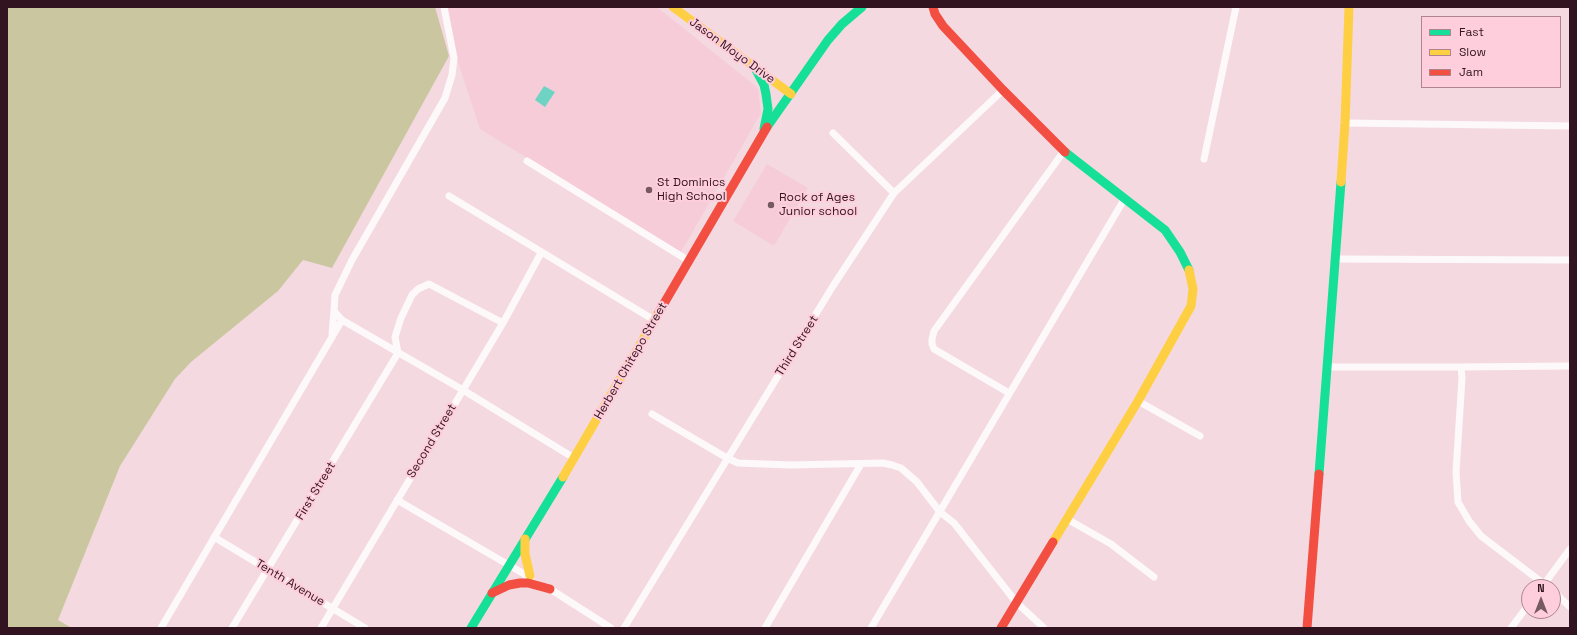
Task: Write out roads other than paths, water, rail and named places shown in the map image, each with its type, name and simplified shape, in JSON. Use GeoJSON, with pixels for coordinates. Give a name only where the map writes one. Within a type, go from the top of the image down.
{"type":"FeatureCollection","features":[{"type":"Feature","properties":{"kind":"street"},"geometry":{"type":"LineString","coordinates":[[332,336],[335,296],[352,260],[445,98],[452,75],[454,58],[444,7]]}},
{"type":"Feature","properties":{"kind":"street","name":"Jason Moyo Drive"},"geometry":{"type":"LineString","coordinates":[[673,7],[791,94]]}},
{"type":"Feature","properties":{"kind":"street","name":"Herbert Chitepo Street"},"geometry":{"type":"LineString","coordinates":[[471,628],[574,458],[764,131],[828,40],[842,24],[862,7]]}},
{"type":"Feature","properties":{"kind":"street"},"geometry":{"type":"LineString","coordinates":[[933,7],[935,14],[943,26],[1003,90],[1064,150],[1165,230],[1180,252],[1190,272],[1193,289],[1191,306],[1138,401],[1000,628]]}},
{"type":"Feature","properties":{"kind":"street"},"geometry":{"type":"LineString","coordinates":[[1204,159],[1236,7]]}},
{"type":"Feature","properties":{"kind":"street"},"geometry":{"type":"LineString","coordinates":[[1307,628],[1346,123],[1349,7]]}},
{"type":"Feature","properties":{"kind":"street"},"geometry":{"type":"LineString","coordinates":[[746,60],[755,68],[764,85],[768,110],[764,131]]}},
{"type":"Feature","properties":{"kind":"street","name":"Third Street"},"geometry":{"type":"LineString","coordinates":[[624,628],[833,286],[894,193],[1003,90]]}},
{"type":"Feature","properties":{"kind":"street"},"geometry":{"type":"LineString","coordinates":[[1346,123],[1570,126]]}},
{"type":"Feature","properties":{"kind":"street"},"geometry":{"type":"LineString","coordinates":[[832,132],[894,193]]}},
{"type":"Feature","properties":{"kind":"street"},"geometry":{"type":"LineString","coordinates":[[1009,393],[934,349],[932,339],[934,331],[1064,150]]}},
{"type":"Feature","properties":{"kind":"street"},"geometry":{"type":"LineString","coordinates":[[527,161],[689,261]]}},
{"type":"Feature","properties":{"kind":"street"},"geometry":{"type":"LineString","coordinates":[[449,196],[654,320]]}},
{"type":"Feature","properties":{"kind":"street"},"geometry":{"type":"LineString","coordinates":[[871,628],[1125,198]]}},
{"type":"Feature","properties":{"kind":"street","name":"Second Street"},"geometry":{"type":"LineString","coordinates":[[321,628],[503,323],[541,253]]}},
{"type":"Feature","properties":{"kind":"street"},"geometry":{"type":"LineString","coordinates":[[1335,259],[1570,260]]}},
{"type":"Feature","properties":{"kind":"street"},"geometry":{"type":"LineString","coordinates":[[398,353],[395,337],[401,318],[412,295],[418,289],[429,284],[503,323]]}},
{"type":"Feature","properties":{"kind":"street"},"geometry":{"type":"LineString","coordinates":[[334,311],[342,320],[463,390],[574,458]]}},
{"type":"Feature","properties":{"kind":"street"},"geometry":{"type":"LineString","coordinates":[[162,628],[342,320]]}},
{"type":"Feature","properties":{"kind":"street","name":"First Street"},"geometry":{"type":"LineString","coordinates":[[232,628],[398,353]]}},
{"type":"Feature","properties":{"kind":"street"},"geometry":{"type":"LineString","coordinates":[[1328,367],[1570,366]]}},
{"type":"Feature","properties":{"kind":"street"},"geometry":{"type":"LineString","coordinates":[[1460,367],[1462,378],[1456,472],[1458,502],[1469,521],[1481,536],[1536,579]]}},
{"type":"Feature","properties":{"kind":"street"},"geometry":{"type":"LineString","coordinates":[[1138,401],[1200,436]]}},
{"type":"Feature","properties":{"kind":"street"},"geometry":{"type":"LineString","coordinates":[[652,414],[738,463],[883,463],[892,464],[901,468],[917,482],[940,512],[954,523],[1016,602],[1044,628]]}},
{"type":"Feature","properties":{"kind":"street"},"geometry":{"type":"LineString","coordinates":[[765,628],[861,464]]}},
{"type":"Feature","properties":{"kind":"street"},"geometry":{"type":"LineString","coordinates":[[396,500],[510,564],[611,628]]}},
{"type":"Feature","properties":{"kind":"street"},"geometry":{"type":"LineString","coordinates":[[1067,519],[1112,544],[1154,577]]}},
{"type":"Feature","properties":{"kind":"street","name":"Tenth Avenue"},"geometry":{"type":"LineString","coordinates":[[214,537],[365,628]]}},
{"type":"Feature","properties":{"kind":"street"},"geometry":{"type":"LineString","coordinates":[[525,539],[525,554],[530,576]]}},
{"type":"Feature","properties":{"kind":"street"},"geometry":{"type":"LineString","coordinates":[[1550,579],[1570,549]]}},
{"type":"Feature","properties":{"kind":"street"},"geometry":{"type":"LineString","coordinates":[[492,593],[509,585],[520,583],[528,583],[550,589]]}},
{"type":"Feature","properties":{"kind":"street"},"geometry":{"type":"LineString","coordinates":[[1561,599],[1570,607]]}},
{"type":"Feature","properties":{"kind":"street"},"geometry":{"type":"LineString","coordinates":[[1511,628],[1521,615]]}},
{"type":"Feature","properties":{"kind":"place","name":"St Dominics High School"},"geometry":{"type":"Point","coordinates":[649,190]}},
{"type":"Feature","properties":{"kind":"place","name":"Rock of Ages Junior school"},"geometry":{"type":"Point","coordinates":[771,205]}}]}
